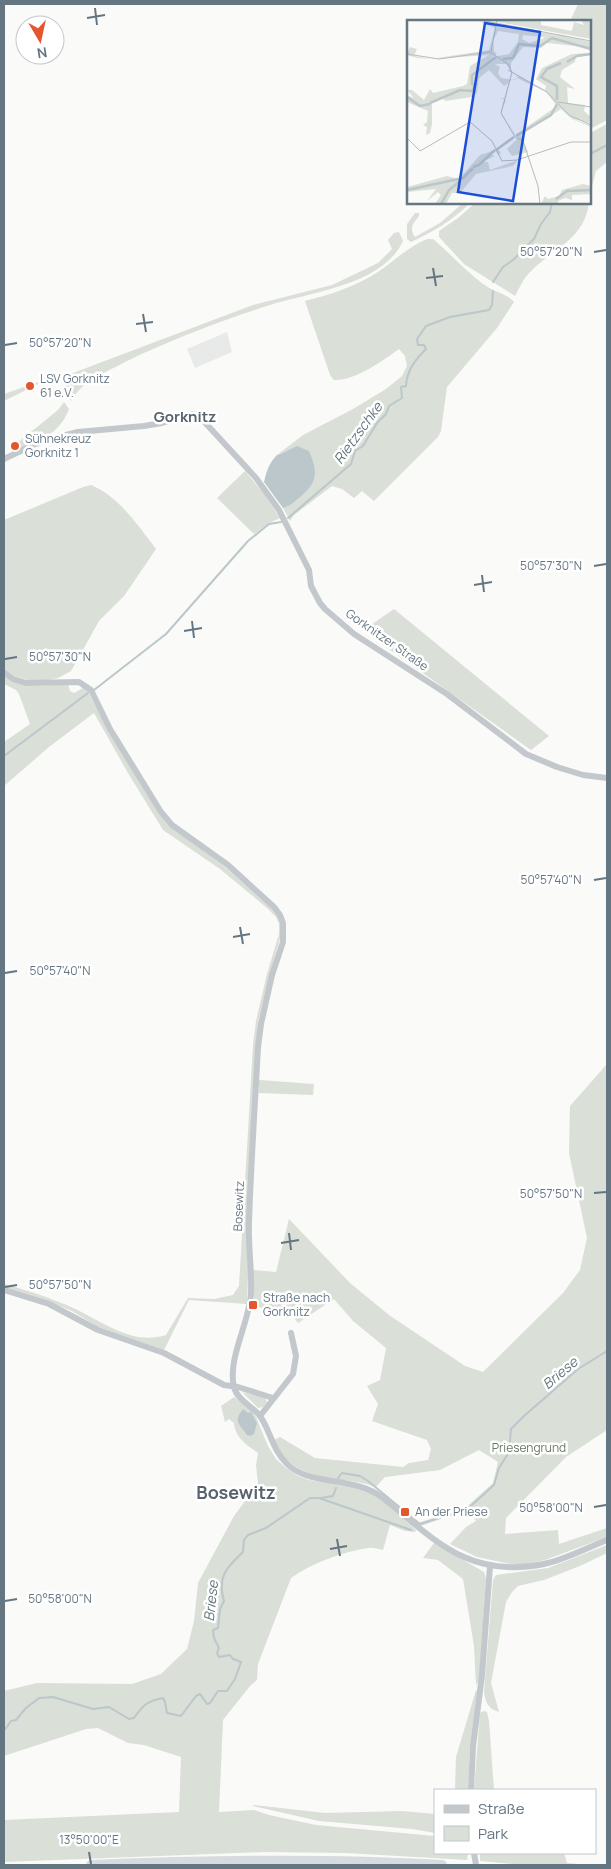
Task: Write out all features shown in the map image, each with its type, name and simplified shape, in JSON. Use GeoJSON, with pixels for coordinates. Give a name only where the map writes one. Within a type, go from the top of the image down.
{"type":"FeatureCollection","features":[{"type":"Feature","properties":{"kind":"highway"},"geometry":{"type":"LineString","coordinates":[[91,1865],[262,1860],[347,1860],[442,1865]]}},
{"type":"Feature","properties":{"kind":"street","name":"Gorknitzer Straße"},"geometry":{"type":"LineString","coordinates":[[4,459],[54,438],[78,432],[93,432],[162,423],[192,414],[199,416],[256,478],[285,520],[309,570],[311,586],[325,609],[354,634],[446,694],[526,754],[583,775],[607,778]]}},
{"type":"Feature","properties":{"kind":"street","name":"Bosewitz"},"geometry":{"type":"LineString","coordinates":[[4,672],[13,679],[26,682],[79,682],[91,690],[110,729],[161,812],[172,825],[228,866],[274,907],[280,915],[284,928],[283,942],[272,975],[258,1047],[249,1224],[251,1295],[233,1372],[234,1388]]}},
{"type":"Feature","properties":{"kind":"street"},"geometry":{"type":"LineString","coordinates":[[4,1290],[49,1304],[98,1330],[164,1353],[224,1386],[238,1387],[273,1398]]}},
{"type":"Feature","properties":{"kind":"street"},"geometry":{"type":"LineString","coordinates":[[260,1416],[293,1374],[296,1356],[291,1333]]}},
{"type":"Feature","properties":{"kind":"street"},"geometry":{"type":"LineString","coordinates":[[234,1388],[237,1394],[260,1416],[276,1452],[289,1466],[310,1477],[349,1482],[373,1490],[442,1546],[459,1556],[490,1566],[509,1568],[545,1564],[607,1540]]}},
{"type":"Feature","properties":{"kind":"street"},"geometry":{"type":"LineString","coordinates":[[471,1789],[473,1746],[482,1675],[490,1566]]}},
{"type":"Feature","properties":{"kind":"shaded area"},"geometry":{"type":"Polygon","coordinates":[[[227,332],[232,352],[195,368],[187,349],[227,332]]]}},
{"type":"Feature","properties":{"kind":"shaded area"},"geometry":{"type":"Polygon","coordinates":[[[297,446],[309,451],[314,465],[315,476],[306,492],[292,504],[283,508],[264,482],[274,458],[297,446]]]}},
{"type":"Feature","properties":{"kind":"shaded area"},"geometry":{"type":"Polygon","coordinates":[[[243,1409],[248,1413],[251,1412],[257,1423],[254,1434],[250,1436],[247,1435],[238,1422],[238,1417],[243,1409]]]}},
{"type":"Feature","properties":{"kind":"green space"},"geometry":{"type":"Polygon","coordinates":[[[578,4],[607,4],[607,120],[591,128],[591,20],[570,20],[578,4]]]}},
{"type":"Feature","properties":{"kind":"green space"},"geometry":{"type":"Polygon","coordinates":[[[607,124],[607,162],[596,171],[591,190],[591,132],[607,124]]]}},
{"type":"Feature","properties":{"kind":"green space"},"geometry":{"type":"Polygon","coordinates":[[[462,204],[469,204],[457,215],[427,234],[411,242],[407,239],[407,224],[415,213],[419,213],[419,216],[412,228],[415,237],[440,223],[462,204]]]}},
{"type":"Feature","properties":{"kind":"green space"},"geometry":{"type":"Polygon","coordinates":[[[474,204],[589,204],[586,216],[574,235],[529,273],[515,296],[464,264],[439,237],[439,231],[474,204]]]}},
{"type":"Feature","properties":{"kind":"green space"},"geometry":{"type":"Polygon","coordinates":[[[399,232],[403,241],[393,256],[380,268],[363,277],[325,291],[270,305],[178,338],[102,374],[88,382],[71,401],[69,398],[65,376],[253,305],[332,285],[378,263],[392,249],[388,240],[394,233],[399,232]]]}},
{"type":"Feature","properties":{"kind":"green space"},"geometry":{"type":"Polygon","coordinates":[[[427,239],[433,239],[479,281],[514,302],[497,328],[447,387],[441,431],[438,437],[374,501],[362,491],[354,498],[342,489],[332,486],[294,515],[290,521],[283,508],[288,506],[281,454],[277,455],[303,435],[386,389],[402,376],[407,366],[405,356],[399,349],[359,374],[334,380],[330,375],[305,301],[361,282],[378,272],[401,254],[427,239]]]}},
{"type":"Feature","properties":{"kind":"green space","name":"LSV Gorknitz 61 e.V."},"geometry":{"type":"Polygon","coordinates":[[[50,378],[4,401],[4,394],[50,378]]]}},
{"type":"Feature","properties":{"kind":"green space"},"geometry":{"type":"Polygon","coordinates":[[[64,402],[69,409],[60,425],[42,439],[18,449],[16,444],[58,410],[64,402]]]}},
{"type":"Feature","properties":{"kind":"green space"},"geometry":{"type":"Polygon","coordinates":[[[245,471],[265,495],[280,518],[269,523],[254,534],[217,498],[245,471]]]}},
{"type":"Feature","properties":{"kind":"green space"},"geometry":{"type":"Polygon","coordinates":[[[91,485],[120,504],[156,549],[124,596],[99,621],[71,671],[58,678],[44,681],[27,680],[14,676],[4,668],[4,520],[91,485]]]}},
{"type":"Feature","properties":{"kind":"green space"},"geometry":{"type":"Polygon","coordinates":[[[394,609],[549,736],[531,750],[365,632],[365,629],[394,609]]]}},
{"type":"Feature","properties":{"kind":"green space"},"geometry":{"type":"Polygon","coordinates":[[[4,675],[26,685],[68,684],[70,691],[74,693],[83,688],[87,690],[159,814],[169,826],[225,867],[269,906],[278,916],[282,932],[258,1022],[247,1304],[189,1300],[164,1350],[98,1327],[72,1311],[4,1288],[4,1284],[56,1301],[129,1335],[153,1338],[166,1335],[188,1298],[214,1299],[233,1295],[239,1286],[253,1045],[256,1021],[279,934],[279,924],[276,917],[267,908],[220,869],[163,830],[94,713],[49,747],[4,786],[4,742],[30,724],[19,694],[16,690],[4,684],[4,675]]]}},
{"type":"Feature","properties":{"kind":"green space","name":"Priesengrund"},"geometry":{"type":"Polygon","coordinates":[[[607,1064],[607,1430],[566,1457],[506,1518],[505,1534],[558,1530],[559,1544],[607,1528],[607,1537],[545,1560],[527,1564],[510,1564],[477,1557],[450,1544],[466,1527],[476,1521],[469,1510],[465,1513],[446,1517],[421,1526],[418,1523],[445,1514],[462,1511],[493,1483],[498,1462],[479,1450],[440,1470],[385,1477],[376,1487],[315,1475],[293,1465],[284,1457],[274,1440],[280,1437],[315,1458],[403,1467],[409,1463],[428,1460],[431,1449],[427,1440],[372,1421],[378,1404],[367,1386],[380,1380],[386,1348],[353,1321],[334,1299],[298,1323],[285,1306],[274,1315],[254,1304],[253,1270],[276,1272],[289,1219],[350,1283],[389,1315],[465,1366],[483,1372],[563,1293],[580,1270],[587,1238],[569,1153],[570,1106],[607,1064]]]}},
{"type":"Feature","properties":{"kind":"green space"},"geometry":{"type":"Polygon","coordinates":[[[259,1080],[314,1084],[313,1095],[259,1093],[259,1080]]]}},
{"type":"Feature","properties":{"kind":"green space"},"geometry":{"type":"Polygon","coordinates":[[[242,1392],[265,1398],[267,1402],[263,1407],[258,1408],[242,1392]]]}},
{"type":"Feature","properties":{"kind":"green space"},"geometry":{"type":"Polygon","coordinates":[[[234,1397],[252,1411],[276,1459],[298,1476],[309,1480],[361,1488],[381,1499],[416,1530],[415,1532],[405,1531],[390,1525],[383,1550],[370,1548],[338,1555],[318,1563],[291,1578],[258,1664],[257,1680],[223,1720],[219,1812],[254,1810],[316,1825],[434,1836],[434,1854],[468,1854],[467,1860],[346,1853],[264,1852],[4,1862],[4,1820],[179,1812],[181,1757],[144,1745],[128,1743],[98,1728],[86,1729],[4,1756],[4,1691],[37,1683],[132,1684],[161,1674],[187,1649],[194,1621],[198,1583],[234,1516],[258,1483],[256,1465],[258,1453],[239,1437],[234,1423],[229,1419],[225,1422],[221,1406],[234,1397]]]}},
{"type":"Feature","properties":{"kind":"green space"},"geometry":{"type":"Polygon","coordinates":[[[434,1543],[484,1572],[486,1579],[480,1671],[479,1681],[476,1685],[474,1646],[463,1579],[438,1560],[423,1558],[434,1543]]]}},
{"type":"Feature","properties":{"kind":"green space"},"geometry":{"type":"Polygon","coordinates":[[[607,1545],[607,1553],[544,1580],[518,1586],[512,1592],[506,1602],[491,1683],[499,1712],[490,1707],[485,1699],[484,1692],[493,1580],[496,1575],[548,1568],[607,1545]]]}},
{"type":"Feature","properties":{"kind":"green space"},"geometry":{"type":"Polygon","coordinates":[[[476,1690],[468,1789],[455,1789],[456,1757],[476,1690]]]}},
{"type":"Feature","properties":{"kind":"green space"},"geometry":{"type":"Polygon","coordinates":[[[487,1712],[489,1721],[494,1789],[474,1789],[480,1713],[487,1712]]]}},
{"type":"Feature","properties":{"kind":"green space"},"geometry":{"type":"Polygon","coordinates":[[[253,1806],[325,1813],[402,1811],[434,1814],[434,1833],[412,1829],[319,1821],[253,1806]]]}},
{"type":"Feature","properties":{"kind":"green space"},"geometry":{"type":"Polygon","coordinates":[[[480,1854],[564,1854],[567,1863],[588,1865],[524,1865],[480,1861],[480,1854]]]}},
{"type":"Feature","properties":{"kind":"waterway"},"geometry":{"type":"LineString","coordinates":[[607,112],[607,119]]}},
{"type":"Feature","properties":{"kind":"waterway","name":"Rietzschke"},"geometry":{"type":"LineString","coordinates":[[591,153],[607,145]]}},
{"type":"Feature","properties":{"kind":"waterway","name":"Rietzschke"},"geometry":{"type":"LineString","coordinates":[[493,282],[503,267],[513,260],[534,239],[541,224],[550,212],[552,204]]}},
{"type":"Feature","properties":{"kind":"waterway","name":"Rietzschke"},"geometry":{"type":"LineString","coordinates":[[288,518],[351,464],[355,451],[363,446],[377,423],[386,414],[389,406],[402,398],[401,387],[406,386],[412,366],[426,349],[424,345],[418,345],[417,339],[426,326],[450,317],[489,310],[492,305],[493,291]]}},
{"type":"Feature","properties":{"kind":"waterway","name":"Rietzschke"},"geometry":{"type":"LineString","coordinates":[[94,690],[166,634],[248,541],[269,524],[281,522]]}},
{"type":"Feature","properties":{"kind":"waterway","name":"Rietzschke"},"geometry":{"type":"LineString","coordinates":[[4,756],[88,693]]}},
{"type":"Feature","properties":{"kind":"waterway","name":"Briese"},"geometry":{"type":"LineString","coordinates":[[338,1478],[342,1473],[360,1476],[420,1524],[445,1516],[463,1513],[494,1485],[499,1468],[509,1452],[511,1429],[578,1369],[607,1351]]}},
{"type":"Feature","properties":{"kind":"waterway","name":"Briese"},"geometry":{"type":"LineString","coordinates":[[321,1498],[333,1496],[336,1488]]}},
{"type":"Feature","properties":{"kind":"waterway","name":"Briese"},"geometry":{"type":"LineString","coordinates":[[4,1731],[11,1721],[16,1720],[26,1708],[39,1698],[53,1697],[93,1709],[109,1707],[129,1719],[134,1718],[146,1704],[163,1698],[167,1713],[181,1716],[196,1696],[200,1694],[207,1704],[210,1703],[218,1691],[227,1691],[235,1679],[241,1662],[233,1659],[230,1655],[219,1657],[217,1653],[219,1648],[214,1638],[213,1630],[218,1628],[220,1609],[224,1601],[222,1579],[228,1568],[243,1552],[244,1540],[248,1535],[266,1528],[310,1498],[319,1498],[411,1530]]}},
{"type":"Feature","properties":{"kind":"place","name":"LSV Gorknitz 61 e.V."},"geometry":{"type":"Point","coordinates":[30,386]}},
{"type":"Feature","properties":{"kind":"place","name":"Sühnekreuz Gorknitz 1"},"geometry":{"type":"Point","coordinates":[15,446]}},
{"type":"Feature","properties":{"kind":"place","name":"Straße nach Gorknitz"},"geometry":{"type":"Point","coordinates":[253,1305]}},
{"type":"Feature","properties":{"kind":"place","name":"An der Priese"},"geometry":{"type":"Point","coordinates":[405,1512]}},
{"type":"Feature","properties":{"kind":"district","name":"Gorknitz"},"geometry":{"type":"Point","coordinates":[185,417]}},
{"type":"Feature","properties":{"kind":"district","name":"Bosewitz"},"geometry":{"type":"Point","coordinates":[236,1493]}}]}
